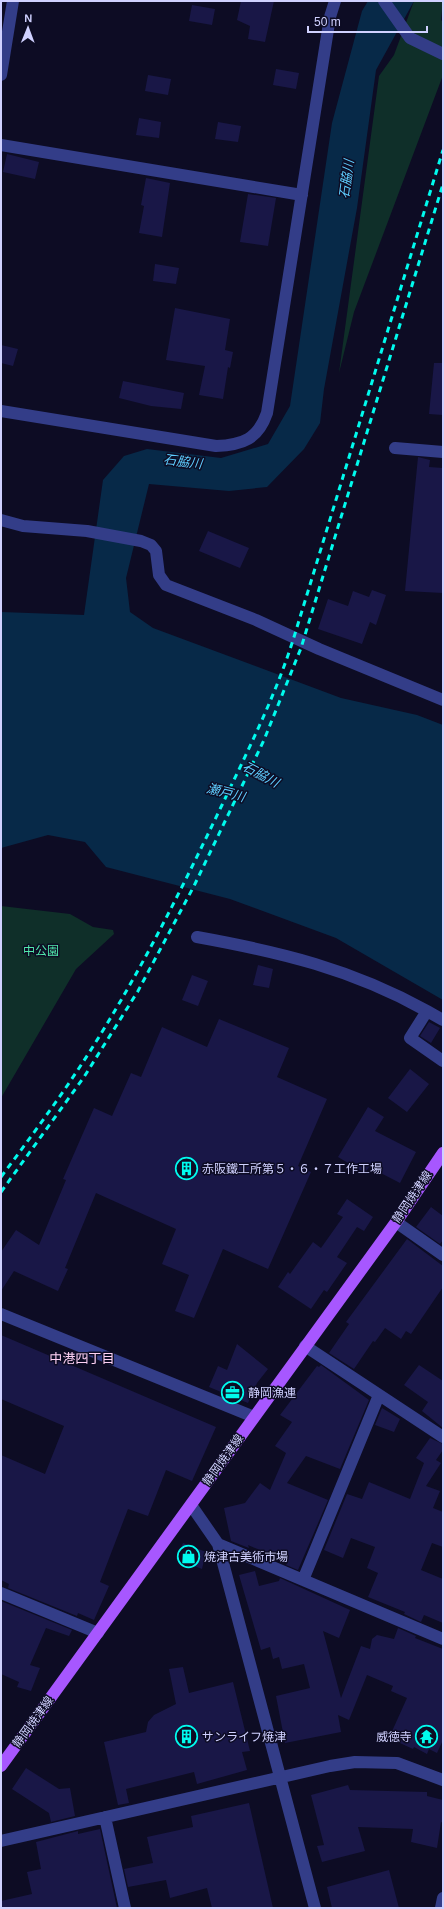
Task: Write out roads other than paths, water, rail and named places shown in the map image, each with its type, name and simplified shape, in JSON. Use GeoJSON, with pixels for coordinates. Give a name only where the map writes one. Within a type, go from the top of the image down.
{"type":"FeatureCollection","features":[{"type":"Feature","properties":{"kind":"main road","name":"静岡焼津線"},"geometry":{"type":"LineString","coordinates":[[3,1760],[191,1505],[396,1222],[443,1153]]}},
{"type":"Feature","properties":{"kind":"street"},"geometry":{"type":"LineString","coordinates":[[1,75],[13,1]]}},
{"type":"Feature","properties":{"kind":"street"},"geometry":{"type":"LineString","coordinates":[[1,411],[216,446],[234,446],[256,434],[263,424],[267,413],[330,17],[335,1]]}},
{"type":"Feature","properties":{"kind":"street"},"geometry":{"type":"LineString","coordinates":[[384,1],[410,38],[443,54]]}},
{"type":"Feature","properties":{"kind":"street"},"geometry":{"type":"LineString","coordinates":[[1,145],[302,195]]}},
{"type":"Feature","properties":{"kind":"street"},"geometry":{"type":"LineString","coordinates":[[395,448],[443,452]]}},
{"type":"Feature","properties":{"kind":"street"},"geometry":{"type":"LineString","coordinates":[[1,520],[23,526],[87,531],[141,541],[151,545],[156,552],[158,575],[166,585],[256,620],[319,649],[443,700]]}},
{"type":"Feature","properties":{"kind":"street"},"geometry":{"type":"LineString","coordinates":[[197,937],[269,950],[330,968],[394,993],[443,1020]]}},
{"type":"Feature","properties":{"kind":"street"},"geometry":{"type":"LineString","coordinates":[[427,1011],[410,1038],[443,1061]]}},
{"type":"Feature","properties":{"kind":"street"},"geometry":{"type":"LineString","coordinates":[[396,1222],[443,1256]]}},
{"type":"Feature","properties":{"kind":"street"},"geometry":{"type":"LineString","coordinates":[[1,1314],[254,1417]]}},
{"type":"Feature","properties":{"kind":"street"},"geometry":{"type":"LineString","coordinates":[[306,1346],[443,1437]]}},
{"type":"Feature","properties":{"kind":"street"},"geometry":{"type":"LineString","coordinates":[[303,1580],[380,1395]]}},
{"type":"Feature","properties":{"kind":"street"},"geometry":{"type":"LineString","coordinates":[[191,1505],[218,1544],[315,1908]]}},
{"type":"Feature","properties":{"kind":"street"},"geometry":{"type":"LineString","coordinates":[[218,1544],[443,1639]]}},
{"type":"Feature","properties":{"kind":"street"},"geometry":{"type":"LineString","coordinates":[[1,1593],[98,1632]]}},
{"type":"Feature","properties":{"kind":"street"},"geometry":{"type":"LineString","coordinates":[[1,1841],[330,1766],[374,1762],[397,1763],[443,1780]]}},
{"type":"Feature","properties":{"kind":"street"},"geometry":{"type":"LineString","coordinates":[[105,1817],[125,1908]]}},
{"type":"Feature","properties":{"kind":"street"},"geometry":{"type":"LineString","coordinates":[[441,1908],[443,1898]]}},
{"type":"Feature","properties":{"kind":"water"},"geometry":{"type":"Polygon","coordinates":[[[368,1],[414,1],[376,70],[357,208],[324,389],[320,423],[304,449],[267,487],[229,491],[149,484],[126,578],[130,612],[153,628],[341,698],[417,715],[443,725],[443,1000],[336,938],[230,899],[106,867],[85,842],[48,835],[1,848],[1,612],[84,615],[103,480],[124,456],[147,449],[221,458],[268,444],[290,406],[332,123],[362,11],[368,1]]]}},
{"type":"Feature","properties":{"kind":"railway"},"geometry":{"type":"LineString","coordinates":[[1,1177],[66,1088],[135,977],[194,863],[261,722],[287,659],[443,150]]}},
{"type":"Feature","properties":{"kind":"railway"},"geometry":{"type":"LineString","coordinates":[[1,1192],[84,1077],[138,991],[194,886],[264,740],[301,648],[443,184]]}},
{"type":"Feature","properties":{"kind":"place","name":"赤阪鐵工所第５・６・７工作工場"},"geometry":{"type":"Point","coordinates":[186,1169]}},
{"type":"Feature","properties":{"kind":"place","name":"静岡漁連"},"geometry":{"type":"Point","coordinates":[232,1393]}},
{"type":"Feature","properties":{"kind":"place","name":"焼津古美術市場"},"geometry":{"type":"Point","coordinates":[189,1557]}},
{"type":"Feature","properties":{"kind":"place","name":"サンライフ焼津"},"geometry":{"type":"Point","coordinates":[186,1737]}},
{"type":"Feature","properties":{"kind":"place","name":"威徳寺"},"geometry":{"type":"Point","coordinates":[427,1737]}},
{"type":"Feature","properties":{"kind":"district","name":"中港四丁目"},"geometry":{"type":"Point","coordinates":[82,1358]}},
{"type":"Feature","properties":{"kind":"water label","name":"石脇川"},"geometry":{"type":"Point","coordinates":[346,179]}},
{"type":"Feature","properties":{"kind":"water label","name":"石脇川"},"geometry":{"type":"Point","coordinates":[183,461]}},
{"type":"Feature","properties":{"kind":"water label","name":"石脇川"},"geometry":{"type":"Point","coordinates":[261,774]}},
{"type":"Feature","properties":{"kind":"water label","name":"瀬戸川"},"geometry":{"type":"Point","coordinates":[226,792]}},
{"type":"Feature","properties":{"kind":"park label","name":"中公園"},"geometry":{"type":"Point","coordinates":[41,951]}}]}
